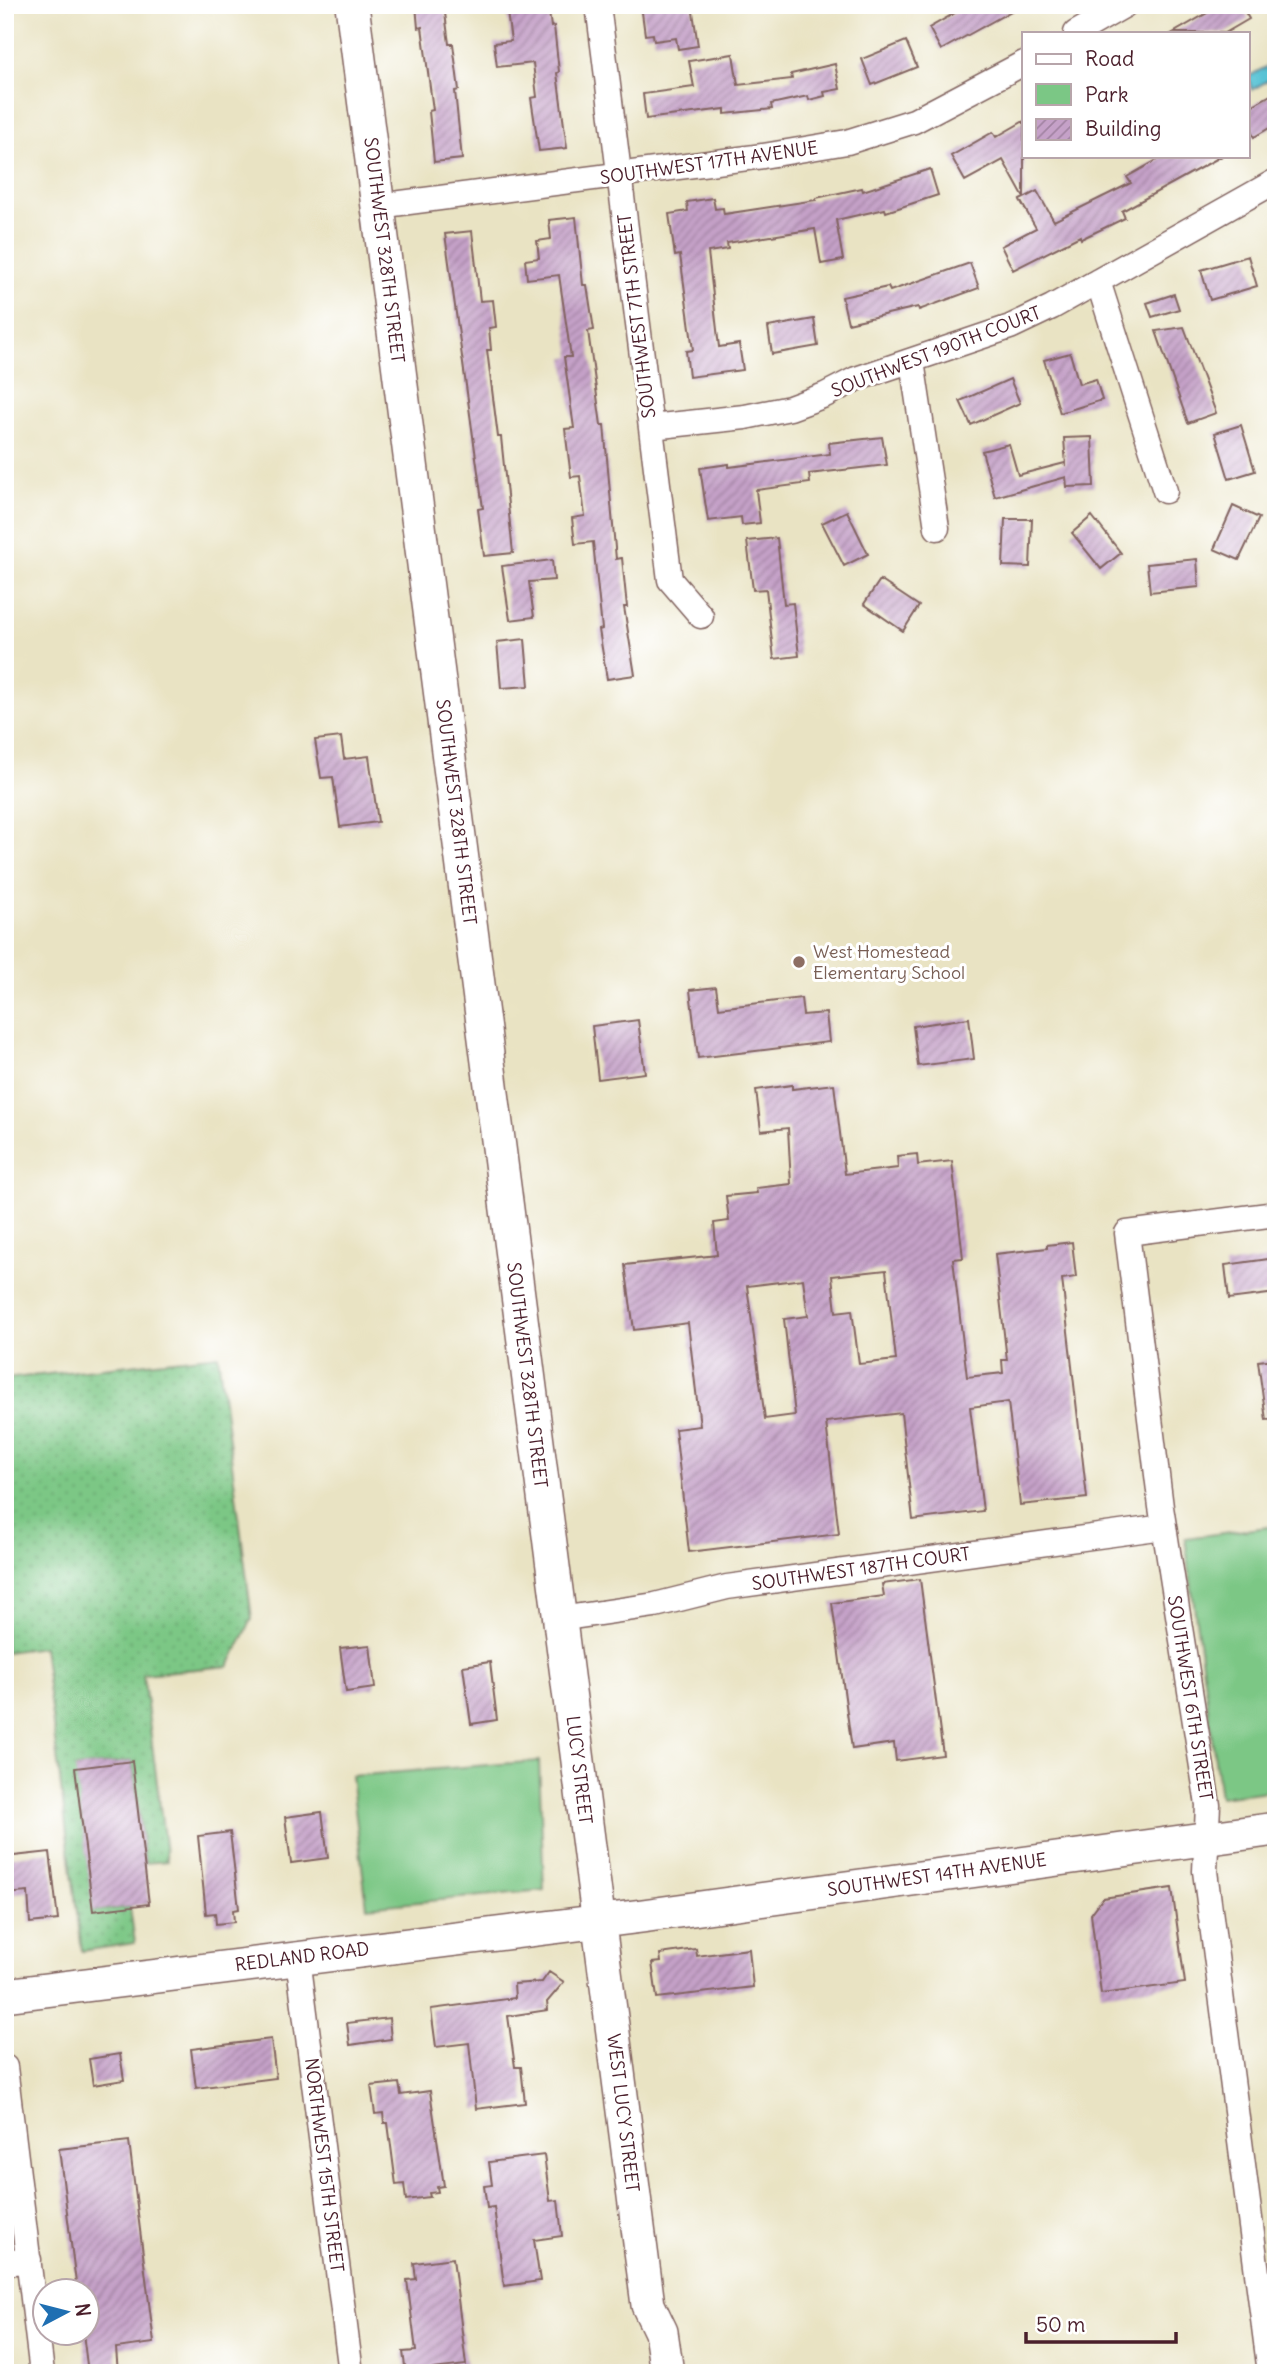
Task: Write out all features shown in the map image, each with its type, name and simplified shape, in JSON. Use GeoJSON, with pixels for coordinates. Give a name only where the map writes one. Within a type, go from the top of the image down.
{"type":"FeatureCollection","features":[{"type":"Feature","properties":{"kind":"street","name":"SOUTHWEST 328TH STREET"},"geometry":{"type":"LineString","coordinates":[[352,5],[559,1619]]}},
{"type":"Feature","properties":{"kind":"street","name":"SOUTHWEST 7TH STREET"},"geometry":{"type":"LineString","coordinates":[[598,5],[670,580],[701,616]]}},
{"type":"Feature","properties":{"kind":"street"},"geometry":{"type":"LineString","coordinates":[[1078,32],[1125,5]]}},
{"type":"Feature","properties":{"kind":"street","name":"SOUTHWEST 17TH AVENUE"},"geometry":{"type":"LineString","coordinates":[[378,206],[787,153],[870,136],[935,111],[1022,64]]}},
{"type":"Feature","properties":{"kind":"street","name":"SOUTHWEST 190TH COURT"},"geometry":{"type":"LineString","coordinates":[[651,428],[745,417],[790,408],[825,395],[856,379],[1010,327],[1276,181]]}},
{"type":"Feature","properties":{"kind":"street"},"geometry":{"type":"LineString","coordinates":[[1098,281],[1165,491]]}},
{"type":"Feature","properties":{"kind":"street"},"geometry":{"type":"LineString","coordinates":[[912,361],[937,528]]}},
{"type":"Feature","properties":{"kind":"street","name":"SOUTHWEST 6TH STREET"},"geometry":{"type":"LineString","coordinates":[[1270,2373],[1205,1871],[1208,1805],[1164,1527],[1127,1233],[1276,1214]]}},
{"type":"Feature","properties":{"kind":"street","name":"SOUTHWEST 187TH COURT"},"geometry":{"type":"LineString","coordinates":[[559,1619],[655,1605],[727,1587],[1164,1527]]}},
{"type":"Feature","properties":{"kind":"street","name":"LUCY STREET"},"geometry":{"type":"LineString","coordinates":[[559,1619],[598,1921]]}},
{"type":"Feature","properties":{"kind":"street","name":"SOUTHWEST 14TH AVENUE"},"geometry":{"type":"LineString","coordinates":[[598,1921],[1276,1829]]}},
{"type":"Feature","properties":{"kind":"street","name":"REDLAND ROAD"},"geometry":{"type":"LineString","coordinates":[[5,1995],[598,1921]]}},
{"type":"Feature","properties":{"kind":"street","name":"WEST LUCY STREET"},"geometry":{"type":"LineString","coordinates":[[598,1921],[648,2305],[661,2332],[667,2373]]}},
{"type":"Feature","properties":{"kind":"street","name":"NORTHWEST 15TH STREET"},"geometry":{"type":"LineString","coordinates":[[298,1958],[351,2373]]}},
{"type":"Feature","properties":{"kind":"street"},"geometry":{"type":"LineString","coordinates":[[5,2067],[17,2262],[42,2373]]}},
{"type":"Feature","properties":{"kind":"street","name":"WEST LUCY STREET"},"geometry":{"type":"LineString","coordinates":[[646,2373],[641,2331],[648,2305]]}},
{"type":"Feature","properties":{"kind":"green space"},"geometry":{"type":"Polygon","coordinates":[[[218,1355],[252,1619],[229,1666],[143,1674],[167,1861],[145,1863],[132,1761],[76,1768],[94,1911],[130,1907],[135,1943],[82,1951],[43,1647],[5,1652],[5,1379],[218,1355]]]}},
{"type":"Feature","properties":{"kind":"green space"},"geometry":{"type":"Polygon","coordinates":[[[1276,1526],[1276,1790],[1220,1797],[1185,1538],[1276,1526]]]}},
{"type":"Feature","properties":{"kind":"green space"},"geometry":{"type":"Polygon","coordinates":[[[539,1761],[544,1890],[367,1907],[351,1776],[539,1761]]]}},
{"type":"Feature","properties":{"kind":"water"},"geometry":{"type":"Polygon","coordinates":[[[1269,65],[1275,76],[1252,90],[1250,76],[1269,65]]]}},
{"type":"Feature","properties":{"kind":"building"},"geometry":{"type":"Polygon","coordinates":[[[416,5],[444,5],[459,90],[455,91],[462,159],[434,162],[429,111],[433,110],[422,27],[418,28],[416,5]]]}},
{"type":"Feature","properties":{"kind":"building"},"geometry":{"type":"Polygon","coordinates":[[[506,5],[548,5],[551,27],[554,26],[567,148],[539,151],[531,98],[537,97],[533,63],[497,67],[494,43],[511,41],[506,5]]]}},
{"type":"Feature","properties":{"kind":"building"},"geometry":{"type":"Polygon","coordinates":[[[641,5],[692,5],[698,46],[678,49],[676,38],[654,41],[653,34],[645,35],[641,5]]]}},
{"type":"Feature","properties":{"kind":"building"},"geometry":{"type":"Polygon","coordinates":[[[969,5],[1022,5],[941,50],[929,28],[969,5]]]}},
{"type":"Feature","properties":{"kind":"building"},"geometry":{"type":"Polygon","coordinates":[[[1221,5],[1241,5],[1249,19],[1227,32],[1175,32],[1221,5]]]}},
{"type":"Feature","properties":{"kind":"building"},"geometry":{"type":"Polygon","coordinates":[[[906,41],[917,67],[872,85],[862,59],[906,41]]]}},
{"type":"Feature","properties":{"kind":"building"},"geometry":{"type":"Polygon","coordinates":[[[733,54],[738,85],[792,79],[791,74],[835,64],[840,89],[824,92],[825,96],[809,100],[808,96],[771,104],[772,109],[725,114],[725,109],[646,119],[643,94],[694,87],[689,61],[733,54]]]}},
{"type":"Feature","properties":{"kind":"building"},"geometry":{"type":"Polygon","coordinates":[[[1276,92],[1276,124],[1254,137],[1250,130],[1250,107],[1276,92]]]}},
{"type":"Feature","properties":{"kind":"building"},"geometry":{"type":"Polygon","coordinates":[[[1022,122],[1024,198],[1003,160],[965,181],[951,156],[993,132],[996,137],[1022,122]]]}},
{"type":"Feature","properties":{"kind":"building"},"geometry":{"type":"Polygon","coordinates":[[[1160,158],[1218,158],[1122,211],[1125,218],[1081,239],[1080,236],[1013,270],[1001,246],[1036,228],[1020,200],[1037,191],[1054,221],[1131,183],[1127,177],[1160,158]]]}},
{"type":"Feature","properties":{"kind":"building"},"geometry":{"type":"Polygon","coordinates":[[[930,169],[938,195],[886,212],[885,209],[836,220],[843,260],[821,264],[815,229],[727,243],[728,249],[708,252],[719,347],[739,344],[743,370],[689,377],[686,351],[693,350],[680,255],[675,256],[669,214],[688,211],[687,202],[713,198],[715,209],[723,208],[724,214],[816,200],[862,188],[863,191],[930,169]]]}},
{"type":"Feature","properties":{"kind":"building"},"geometry":{"type":"Polygon","coordinates":[[[576,217],[583,285],[587,285],[594,330],[588,331],[601,425],[604,425],[616,559],[622,558],[627,607],[624,607],[635,675],[607,679],[599,630],[602,629],[593,542],[575,544],[572,518],[585,516],[580,476],[571,477],[565,429],[574,428],[564,357],[571,357],[559,275],[527,279],[525,260],[539,258],[537,241],[551,239],[549,220],[576,217]]]}},
{"type":"Feature","properties":{"kind":"building"},"geometry":{"type":"Polygon","coordinates":[[[472,231],[480,301],[493,300],[496,327],[489,328],[491,350],[487,350],[498,437],[501,437],[513,553],[484,556],[478,509],[483,508],[445,234],[472,231]]]}},
{"type":"Feature","properties":{"kind":"building"},"geometry":{"type":"Polygon","coordinates":[[[1248,256],[1257,286],[1210,300],[1201,270],[1248,256]]]}},
{"type":"Feature","properties":{"kind":"building"},"geometry":{"type":"Polygon","coordinates":[[[970,263],[979,288],[919,310],[918,307],[848,323],[842,297],[888,287],[890,291],[970,263]]]}},
{"type":"Feature","properties":{"kind":"building"},"geometry":{"type":"Polygon","coordinates":[[[1174,294],[1179,309],[1152,317],[1147,303],[1174,294]]]}},
{"type":"Feature","properties":{"kind":"building"},"geometry":{"type":"Polygon","coordinates":[[[814,319],[818,346],[772,354],[768,327],[814,319]]]}},
{"type":"Feature","properties":{"kind":"building"},"geometry":{"type":"Polygon","coordinates":[[[1184,327],[1216,413],[1188,423],[1156,331],[1184,327]]]}},
{"type":"Feature","properties":{"kind":"building"},"geometry":{"type":"Polygon","coordinates":[[[1070,353],[1079,384],[1096,379],[1102,400],[1060,413],[1044,360],[1070,353]]]}},
{"type":"Feature","properties":{"kind":"building"},"geometry":{"type":"Polygon","coordinates":[[[1010,379],[1020,403],[971,425],[960,401],[1010,379]]]}},
{"type":"Feature","properties":{"kind":"building"},"geometry":{"type":"Polygon","coordinates":[[[1241,425],[1255,471],[1229,479],[1215,433],[1241,425]]]}},
{"type":"Feature","properties":{"kind":"building"},"geometry":{"type":"Polygon","coordinates":[[[882,437],[887,465],[809,474],[810,483],[756,490],[760,523],[742,525],[741,517],[708,521],[700,468],[729,464],[729,467],[830,454],[829,443],[882,437]]]}},
{"type":"Feature","properties":{"kind":"building"},"geometry":{"type":"Polygon","coordinates":[[[1092,437],[1094,486],[1067,487],[1066,477],[995,497],[982,451],[1009,444],[1018,475],[1065,463],[1066,466],[1064,438],[1092,437]]]}},
{"type":"Feature","properties":{"kind":"building"},"geometry":{"type":"Polygon","coordinates":[[[1233,506],[1259,518],[1239,560],[1214,549],[1233,506]]]}},
{"type":"Feature","properties":{"kind":"building"},"geometry":{"type":"Polygon","coordinates":[[[847,511],[868,554],[844,566],[822,523],[847,511]]]}},
{"type":"Feature","properties":{"kind":"building"},"geometry":{"type":"Polygon","coordinates":[[[1092,516],[1121,553],[1101,569],[1072,533],[1092,516]]]}},
{"type":"Feature","properties":{"kind":"building"},"geometry":{"type":"Polygon","coordinates":[[[1005,519],[1032,519],[1030,567],[1003,566],[1005,519]]]}},
{"type":"Feature","properties":{"kind":"building"},"geometry":{"type":"Polygon","coordinates":[[[777,538],[784,604],[793,603],[799,656],[774,659],[766,589],[753,590],[747,541],[777,538]]]}},
{"type":"Feature","properties":{"kind":"building"},"geometry":{"type":"Polygon","coordinates":[[[1197,559],[1199,587],[1150,592],[1147,564],[1197,559]]]}},
{"type":"Feature","properties":{"kind":"building"},"geometry":{"type":"Polygon","coordinates":[[[552,560],[554,580],[529,582],[534,617],[510,620],[502,566],[552,560]]]}},
{"type":"Feature","properties":{"kind":"building"},"geometry":{"type":"Polygon","coordinates":[[[880,580],[919,606],[903,631],[864,604],[880,580]]]}},
{"type":"Feature","properties":{"kind":"building"},"geometry":{"type":"Polygon","coordinates":[[[525,639],[529,686],[501,688],[497,642],[525,639]]]}},
{"type":"Feature","properties":{"kind":"building"},"geometry":{"type":"Polygon","coordinates":[[[341,737],[344,759],[369,756],[378,822],[340,827],[333,777],[321,778],[315,740],[341,737]]]}},
{"type":"Feature","properties":{"kind":"building"},"geometry":{"type":"Polygon","coordinates":[[[716,987],[719,1008],[801,998],[803,1015],[826,1013],[829,1042],[698,1058],[690,990],[716,987]]]}},
{"type":"Feature","properties":{"kind":"building"},"geometry":{"type":"Polygon","coordinates":[[[969,1018],[974,1059],[918,1066],[913,1026],[969,1018]]]}},
{"type":"Feature","properties":{"kind":"building"},"geometry":{"type":"Polygon","coordinates":[[[638,1020],[645,1073],[598,1079],[592,1026],[638,1020]]]}},
{"type":"Feature","properties":{"kind":"building"},"geometry":{"type":"Polygon","coordinates":[[[834,1084],[845,1174],[898,1168],[897,1156],[917,1154],[918,1165],[952,1161],[963,1258],[953,1259],[967,1377],[1003,1373],[1002,1360],[1007,1360],[995,1254],[1072,1242],[1076,1277],[1062,1279],[1087,1498],[1020,1505],[1008,1402],[970,1407],[983,1511],[913,1520],[901,1413],[826,1422],[839,1534],[689,1552],[675,1429],[700,1426],[688,1323],[634,1330],[625,1265],[717,1255],[714,1223],[729,1221],[726,1196],[757,1193],[756,1188],[791,1184],[788,1128],[761,1131],[756,1090],[792,1085],[792,1089],[834,1084]],[[886,1270],[832,1276],[836,1312],[852,1310],[859,1364],[896,1360],[886,1270]],[[803,1279],[747,1286],[765,1419],[795,1415],[784,1319],[808,1316],[803,1279]]]}},
{"type":"Feature","properties":{"kind":"building"},"geometry":{"type":"Polygon","coordinates":[[[1276,1258],[1276,1293],[1229,1299],[1225,1265],[1276,1258]]]}},
{"type":"Feature","properties":{"kind":"building"},"geometry":{"type":"Polygon","coordinates":[[[1276,1359],[1276,1419],[1266,1420],[1258,1361],[1276,1359]]]}},
{"type":"Feature","properties":{"kind":"building"},"geometry":{"type":"Polygon","coordinates":[[[920,1579],[943,1755],[896,1761],[894,1743],[852,1749],[832,1603],[884,1596],[882,1584],[920,1579]]]}},
{"type":"Feature","properties":{"kind":"building"},"geometry":{"type":"Polygon","coordinates":[[[370,1645],[375,1688],[346,1692],[340,1648],[370,1645]]]}},
{"type":"Feature","properties":{"kind":"building"},"geometry":{"type":"Polygon","coordinates":[[[490,1662],[497,1720],[471,1724],[463,1666],[490,1662]]]}},
{"type":"Feature","properties":{"kind":"building"},"geometry":{"type":"Polygon","coordinates":[[[132,1761],[149,1904],[93,1911],[75,1768],[132,1761]]]}},
{"type":"Feature","properties":{"kind":"building"},"geometry":{"type":"Polygon","coordinates":[[[322,1812],[328,1858],[291,1863],[285,1817],[322,1812]]]}},
{"type":"Feature","properties":{"kind":"building"},"geometry":{"type":"Polygon","coordinates":[[[230,1832],[239,1909],[233,1910],[234,1922],[216,1924],[215,1913],[206,1914],[198,1836],[230,1832]]]}},
{"type":"Feature","properties":{"kind":"building"},"geometry":{"type":"Polygon","coordinates":[[[50,1852],[58,1920],[30,1923],[28,1892],[5,1894],[5,1857],[50,1852]]]}},
{"type":"Feature","properties":{"kind":"building"},"geometry":{"type":"Polygon","coordinates":[[[1172,1888],[1185,1983],[1101,1994],[1091,1914],[1103,1898],[1172,1888]]]}},
{"type":"Feature","properties":{"kind":"building"},"geometry":{"type":"Polygon","coordinates":[[[696,1949],[697,1956],[749,1949],[753,1987],[657,1998],[652,1963],[661,1962],[660,1954],[696,1949]]]}},
{"type":"Feature","properties":{"kind":"building"},"geometry":{"type":"Polygon","coordinates":[[[549,1972],[564,1982],[547,2002],[548,2010],[508,2016],[515,2067],[521,2067],[525,2103],[476,2109],[469,2043],[436,2047],[431,2009],[515,1998],[514,1984],[542,1982],[549,1972]]]}},
{"type":"Feature","properties":{"kind":"building"},"geometry":{"type":"Polygon","coordinates":[[[389,2018],[391,2039],[350,2045],[347,2023],[389,2018]]]}},
{"type":"Feature","properties":{"kind":"building"},"geometry":{"type":"Polygon","coordinates":[[[271,2039],[276,2078],[196,2088],[191,2049],[271,2039]]]}},
{"type":"Feature","properties":{"kind":"building"},"geometry":{"type":"Polygon","coordinates":[[[120,2054],[124,2080],[93,2085],[89,2059],[120,2054]]]}},
{"type":"Feature","properties":{"kind":"building"},"geometry":{"type":"Polygon","coordinates":[[[399,2083],[401,2095],[430,2091],[444,2186],[437,2187],[438,2192],[429,2193],[430,2197],[406,2200],[404,2184],[396,2185],[388,2123],[384,2123],[383,2113],[375,2114],[371,2086],[399,2083]]]}},
{"type":"Feature","properties":{"kind":"building"},"geometry":{"type":"Polygon","coordinates":[[[129,2141],[154,2343],[116,2348],[118,2373],[88,2373],[85,2346],[102,2346],[102,2276],[75,2276],[59,2149],[129,2141]]]}},
{"type":"Feature","properties":{"kind":"building"},"geometry":{"type":"Polygon","coordinates":[[[544,2155],[550,2201],[558,2200],[562,2236],[534,2240],[540,2281],[504,2286],[494,2207],[487,2208],[484,2186],[492,2185],[489,2162],[544,2155]]]}},
{"type":"Feature","properties":{"kind":"building"},"geometry":{"type":"Polygon","coordinates":[[[453,2258],[466,2365],[433,2369],[434,2373],[406,2373],[403,2352],[416,2351],[407,2280],[416,2279],[414,2263],[453,2258]]]}},
{"type":"Feature","properties":{"kind":"place","name":"West Homestead Elementary School"},"geometry":{"type":"Point","coordinates":[799,962]}}]}
